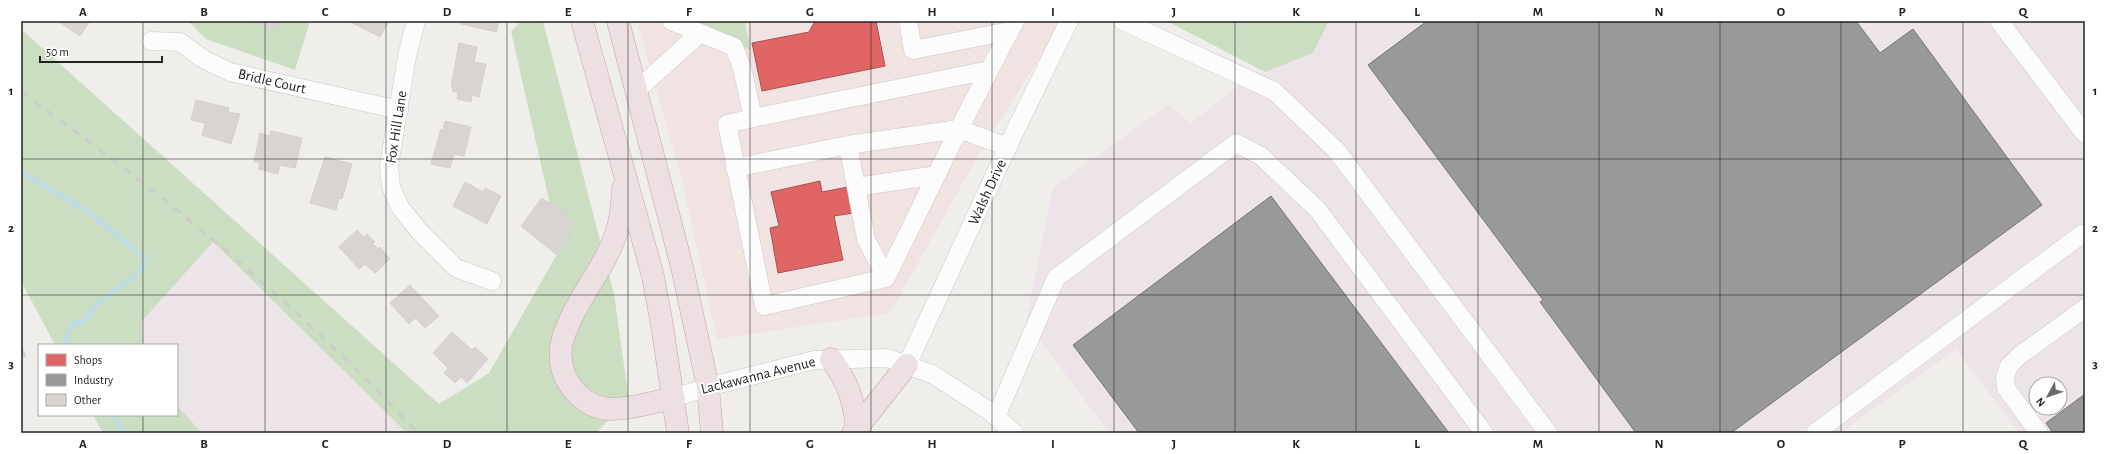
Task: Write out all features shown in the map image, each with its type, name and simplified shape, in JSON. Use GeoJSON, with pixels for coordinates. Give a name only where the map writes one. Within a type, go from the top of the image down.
{"type":"FeatureCollection","features":[{"type":"Feature","properties":{"kind":"highway"},"geometry":{"type":"LineString","coordinates":[[582,21],[653,276],[674,398],[678,433]]}},
{"type":"Feature","properties":{"kind":"highway"},"geometry":{"type":"LineString","coordinates":[[618,21],[682,267],[708,387],[712,433]]}},
{"type":"Feature","properties":{"kind":"highway"},"geometry":{"type":"LineString","coordinates":[[625,175],[621,214],[615,238],[604,261],[568,323],[562,341],[560,359],[570,386],[586,402],[597,406],[616,409],[674,398]]}},
{"type":"Feature","properties":{"kind":"highway"},"geometry":{"type":"LineString","coordinates":[[831,359],[844,377],[851,395],[855,431]]}},
{"type":"Feature","properties":{"kind":"highway"},"geometry":{"type":"LineString","coordinates":[[855,431],[907,365]]}},
{"type":"Feature","properties":{"kind":"street","name":"Fox Hill Lane"},"geometry":{"type":"LineString","coordinates":[[416,21],[407,56],[389,166],[391,187],[400,207],[419,231],[456,268],[492,280]]}},
{"type":"Feature","properties":{"kind":"street"},"geometry":{"type":"LineString","coordinates":[[670,21],[734,47],[742,68],[753,118]]}},
{"type":"Feature","properties":{"kind":"street"},"geometry":{"type":"LineString","coordinates":[[908,21],[913,50],[1012,26]]}},
{"type":"Feature","properties":{"kind":"street","name":"Walsh Drive"},"geometry":{"type":"LineString","coordinates":[[907,365],[1008,147],[1069,21]]}},
{"type":"Feature","properties":{"kind":"street"},"geometry":{"type":"LineString","coordinates":[[1123,21],[1274,91],[1307,121],[1336,150],[1548,433]]}},
{"type":"Feature","properties":{"kind":"street"},"geometry":{"type":"LineString","coordinates":[[1999,21],[2085,134]]}},
{"type":"Feature","properties":{"kind":"street"},"geometry":{"type":"LineString","coordinates":[[886,278],[1012,26]]}},
{"type":"Feature","properties":{"kind":"street"},"geometry":{"type":"LineString","coordinates":[[637,90],[700,33]]}},
{"type":"Feature","properties":{"kind":"street","name":"Bridle Court"},"geometry":{"type":"LineString","coordinates":[[151,41],[180,42],[203,59],[230,72],[399,110]]}},
{"type":"Feature","properties":{"kind":"street"},"geometry":{"type":"LineString","coordinates":[[886,278],[764,306],[727,124],[989,70]]}},
{"type":"Feature","properties":{"kind":"street"},"geometry":{"type":"LineString","coordinates":[[735,168],[848,145],[960,129],[1008,147]]}},
{"type":"Feature","properties":{"kind":"street"},"geometry":{"type":"LineString","coordinates":[[996,417],[1056,278],[1236,143],[1261,156],[1318,210],[1484,433]]}},
{"type":"Feature","properties":{"kind":"street"},"geometry":{"type":"LineString","coordinates":[[848,145],[866,239],[886,278]]}},
{"type":"Feature","properties":{"kind":"street"},"geometry":{"type":"LineString","coordinates":[[856,187],[937,175]]}},
{"type":"Feature","properties":{"kind":"street"},"geometry":{"type":"LineString","coordinates":[[1815,433],[2082,234]]}},
{"type":"Feature","properties":{"kind":"street"},"geometry":{"type":"LineString","coordinates":[[2039,433],[2006,388],[2004,377],[2009,366],[2019,356],[2085,308]]}},
{"type":"Feature","properties":{"kind":"street","name":"Lackawanna Avenue"},"geometry":{"type":"LineString","coordinates":[[674,398],[708,387],[814,360],[887,358],[932,374],[996,417],[1014,433]]}},
{"type":"Feature","properties":{"kind":"shaded area"},"geometry":{"type":"Polygon","coordinates":[[[637,21],[1063,21],[978,156],[890,313],[717,339],[682,181],[637,21]]]}},
{"type":"Feature","properties":{"kind":"shaded area"},"geometry":{"type":"Polygon","coordinates":[[[1329,21],[2085,21],[2085,433],[2019,433],[1956,349],[1840,433],[1109,433],[1026,321],[1053,187],[1168,105],[1191,123],[1247,79],[1313,53],[1329,21]]]}},
{"type":"Feature","properties":{"kind":"shaded area"},"geometry":{"type":"Polygon","coordinates":[[[212,242],[407,433],[202,433],[178,406],[178,344],[143,344],[142,321],[212,242]]]}},
{"type":"Feature","properties":{"kind":"green space"},"geometry":{"type":"Polygon","coordinates":[[[188,21],[310,21],[295,70],[206,39],[188,21]]]}},
{"type":"Feature","properties":{"kind":"green space"},"geometry":{"type":"Polygon","coordinates":[[[521,21],[543,21],[614,294],[630,408],[621,407],[596,433],[407,433],[213,242],[142,321],[143,344],[54,344],[21,281],[21,29],[439,404],[489,373],[560,249],[511,31],[521,21]]]}},
{"type":"Feature","properties":{"kind":"green space"},"geometry":{"type":"Polygon","coordinates":[[[690,21],[745,21],[750,50],[690,21]]]}},
{"type":"Feature","properties":{"kind":"green space"},"geometry":{"type":"Polygon","coordinates":[[[1167,21],[1329,21],[1313,53],[1265,72],[1167,21]]]}},
{"type":"Feature","properties":{"kind":"green space"},"geometry":{"type":"Polygon","coordinates":[[[178,406],[202,433],[103,433],[94,416],[178,416],[178,406]]]}},
{"type":"Feature","properties":{"kind":"building: Shops"},"geometry":{"type":"Polygon","coordinates":[[[815,21],[876,21],[885,66],[762,91],[752,43],[809,32],[815,21]]]}},
{"type":"Feature","properties":{"kind":"building: Shops"},"geometry":{"type":"Polygon","coordinates":[[[820,181],[822,192],[848,187],[853,213],[834,216],[843,260],[778,273],[770,228],[779,226],[771,192],[820,181]]]}},
{"type":"Feature","properties":{"kind":"building: Industry"},"geometry":{"type":"Polygon","coordinates":[[[1427,21],[1856,21],[1880,53],[1913,29],[2042,205],[1731,433],[1636,433],[1540,302],[1543,300],[1368,65],[1427,21]]]}},
{"type":"Feature","properties":{"kind":"building: Industry"},"geometry":{"type":"Polygon","coordinates":[[[1271,196],[1449,433],[1139,433],[1073,345],[1271,196]]]}},
{"type":"Feature","properties":{"kind":"building: Industry"},"geometry":{"type":"Polygon","coordinates":[[[2085,394],[2085,433],[2053,433],[2046,423],[2055,416],[2068,416],[2068,407],[2085,394]]]}},
{"type":"Feature","properties":{"kind":"building: Other"},"geometry":{"type":"Polygon","coordinates":[[[58,21],[90,21],[80,36],[58,21]]]}},
{"type":"Feature","properties":{"kind":"building: Other"},"geometry":{"type":"Polygon","coordinates":[[[245,21],[279,21],[277,29],[245,21]]]}},
{"type":"Feature","properties":{"kind":"building: Other"},"geometry":{"type":"Polygon","coordinates":[[[348,21],[389,21],[380,37],[348,21]]]}},
{"type":"Feature","properties":{"kind":"building: Other"},"geometry":{"type":"Polygon","coordinates":[[[462,21],[499,21],[496,32],[461,24],[462,21]]]}},
{"type":"Feature","properties":{"kind":"building: Other"},"geometry":{"type":"Polygon","coordinates":[[[459,43],[477,47],[474,62],[486,64],[479,97],[472,95],[471,102],[457,99],[458,93],[452,91],[453,87],[451,87],[459,43]]]}},
{"type":"Feature","properties":{"kind":"building: Other"},"geometry":{"type":"Polygon","coordinates":[[[196,100],[229,108],[228,112],[240,114],[231,144],[202,135],[205,123],[191,120],[196,100]]]}},
{"type":"Feature","properties":{"kind":"building: Other"},"geometry":{"type":"Polygon","coordinates":[[[445,121],[471,127],[464,156],[454,154],[450,168],[431,164],[441,129],[443,130],[445,121]]]}},
{"type":"Feature","properties":{"kind":"building: Other"},"geometry":{"type":"Polygon","coordinates":[[[271,131],[302,138],[295,168],[280,165],[278,174],[258,169],[260,163],[254,161],[260,133],[270,136],[271,131]]]}},
{"type":"Feature","properties":{"kind":"building: Other"},"geometry":{"type":"Polygon","coordinates":[[[325,157],[352,164],[342,199],[339,198],[336,210],[310,203],[325,157]]]}},
{"type":"Feature","properties":{"kind":"building: Other"},"geometry":{"type":"Polygon","coordinates":[[[465,182],[483,192],[485,188],[501,196],[487,224],[453,206],[465,182]]]}},
{"type":"Feature","properties":{"kind":"building: Other"},"geometry":{"type":"Polygon","coordinates":[[[542,198],[549,203],[551,201],[568,213],[566,216],[576,223],[568,235],[571,237],[557,255],[521,226],[542,198]]]}},
{"type":"Feature","properties":{"kind":"building: Other"},"geometry":{"type":"Polygon","coordinates":[[[357,230],[364,237],[367,234],[375,242],[373,244],[378,249],[380,247],[390,259],[375,273],[365,264],[359,269],[339,247],[357,230]]]}},
{"type":"Feature","properties":{"kind":"building: Other"},"geometry":{"type":"Polygon","coordinates":[[[410,285],[439,316],[425,328],[415,318],[409,324],[390,303],[410,285]]]}},
{"type":"Feature","properties":{"kind":"building: Other"},"geometry":{"type":"Polygon","coordinates":[[[452,332],[472,350],[475,347],[488,359],[467,383],[461,377],[455,383],[444,373],[448,368],[433,353],[452,332]]]}},
{"type":"Feature","properties":{"kind":"building: Other"},"geometry":{"type":"Polygon","coordinates":[[[21,346],[26,356],[21,358],[21,346]]]}},
{"type":"Feature","properties":{"kind":"waterway"},"geometry":{"type":"LineString","coordinates":[[21,172],[89,212],[146,259],[140,271],[98,303],[83,322],[72,323],[66,338],[69,344]]}},
{"type":"Feature","properties":{"kind":"waterway"},"geometry":{"type":"LineString","coordinates":[[113,416],[125,433]]}},
{"type":"Feature","properties":{"kind":"railway"},"geometry":{"type":"LineString","coordinates":[[21,92],[126,170],[228,252],[325,340],[418,433]]}}]}
